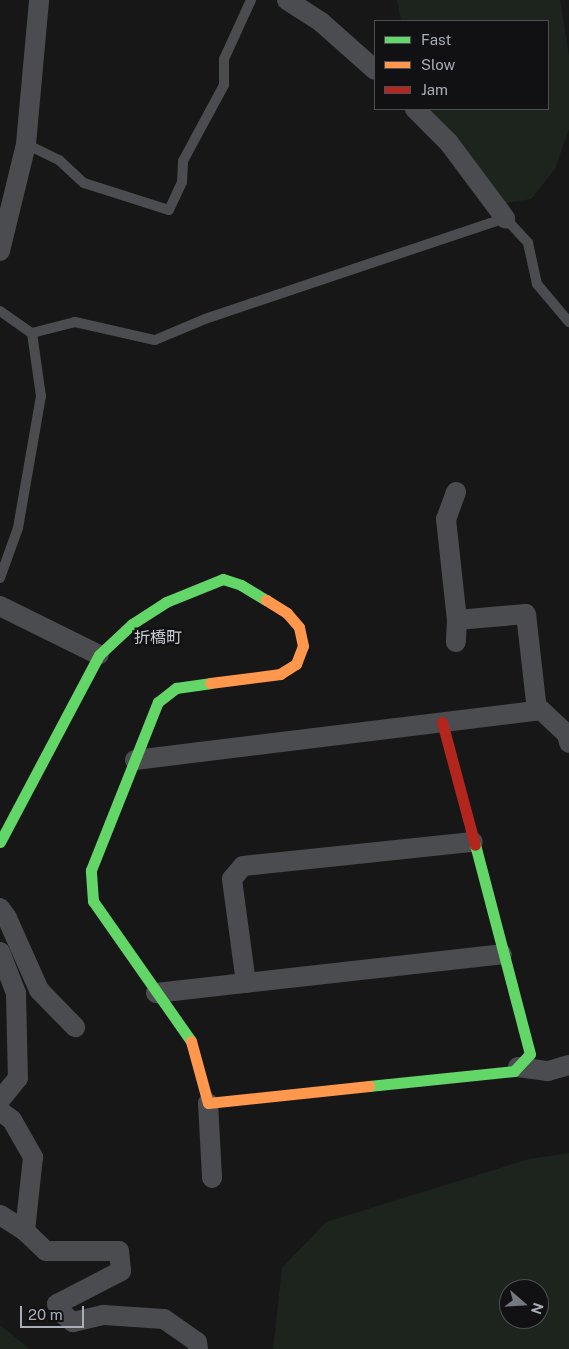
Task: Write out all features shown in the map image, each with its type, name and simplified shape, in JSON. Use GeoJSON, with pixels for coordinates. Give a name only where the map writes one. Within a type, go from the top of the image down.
{"type":"FeatureCollection","features":[{"type":"Feature","properties":{"kind":"street"},"geometry":{"type":"LineString","coordinates":[[0,251],[26,144],[38,0]]}},
{"type":"Feature","properties":{"kind":"street"},"geometry":{"type":"LineString","coordinates":[[287,0],[321,22],[374,69]]}},
{"type":"Feature","properties":{"kind":"street"},"geometry":{"type":"LineString","coordinates":[[416,110],[449,143],[505,218]]}},
{"type":"Feature","properties":{"kind":"street"},"geometry":{"type":"LineString","coordinates":[[456,492],[446,519],[456,620],[456,642]]}},
{"type":"Feature","properties":{"kind":"street"},"geometry":{"type":"LineString","coordinates":[[0,842],[99,655],[132,624],[166,602],[223,579],[241,585],[287,613],[299,627],[303,646],[296,664],[280,674],[176,688],[158,702],[91,870],[93,901],[192,1042],[208,1104],[212,1178]]}},
{"type":"Feature","properties":{"kind":"street"},"geometry":{"type":"LineString","coordinates":[[0,606],[99,655]]}},
{"type":"Feature","properties":{"kind":"street"},"geometry":{"type":"LineString","coordinates":[[456,620],[526,614],[537,710]]}},
{"type":"Feature","properties":{"kind":"street"},"geometry":{"type":"LineString","coordinates":[[135,760],[537,710],[541,710],[567,734],[569,743]]}},
{"type":"Feature","properties":{"kind":"street"},"geometry":{"type":"LineString","coordinates":[[208,1104],[514,1071],[530,1054],[442,722]]}},
{"type":"Feature","properties":{"kind":"street"},"geometry":{"type":"LineString","coordinates":[[246,983],[232,879],[243,866],[473,842]]}},
{"type":"Feature","properties":{"kind":"street"},"geometry":{"type":"LineString","coordinates":[[0,908],[7,918],[39,990],[75,1026]]}},
{"type":"Feature","properties":{"kind":"street"},"geometry":{"type":"LineString","coordinates":[[0,952],[16,993],[18,1078],[0,1100]]}},
{"type":"Feature","properties":{"kind":"street"},"geometry":{"type":"LineString","coordinates":[[156,993],[502,954]]}},
{"type":"Feature","properties":{"kind":"street"},"geometry":{"type":"LineString","coordinates":[[518,1067],[548,1071],[569,1065]]}},
{"type":"Feature","properties":{"kind":"street"},"geometry":{"type":"LineString","coordinates":[[0,1111],[12,1120],[33,1157],[25,1231]]}},
{"type":"Feature","properties":{"kind":"street"},"geometry":{"type":"LineString","coordinates":[[0,1216],[25,1231],[46,1251],[119,1251],[121,1271],[57,1304],[63,1314],[73,1322],[104,1316],[164,1319],[197,1342],[198,1349]]}},
{"type":"Feature","properties":{"kind":"lane"},"geometry":{"type":"LineString","coordinates":[[26,144],[59,160],[84,183],[169,210],[182,182],[183,161],[224,85],[224,59],[252,0]]}},
{"type":"Feature","properties":{"kind":"lane"},"geometry":{"type":"LineString","coordinates":[[32,333],[75,322],[155,340],[205,319],[505,218],[528,243],[537,284],[569,322]]}},
{"type":"Feature","properties":{"kind":"lane"},"geometry":{"type":"LineString","coordinates":[[0,311],[32,333],[41,396],[18,528],[0,578]]}},
{"type":"Feature","properties":{"kind":"shaded area"},"geometry":{"type":"Polygon","coordinates":[[[397,0],[560,0],[569,56],[569,129],[555,169],[531,199],[507,203],[479,194],[428,110],[549,110],[549,20],[401,20],[397,0]]]}},
{"type":"Feature","properties":{"kind":"shaded area"},"geometry":{"type":"Polygon","coordinates":[[[569,1153],[569,1349],[273,1349],[282,1268],[326,1222],[529,1159],[569,1153]]]}},
{"type":"Feature","properties":{"kind":"shaded area"},"geometry":{"type":"Polygon","coordinates":[[[0,1325],[30,1349],[0,1349],[0,1325]]]}},
{"type":"Feature","properties":{"kind":"traffic: fast"},"geometry":{"type":"LineString","coordinates":[[0,842],[99,655],[132,624],[166,602],[223,579],[241,585],[266,600]]}},
{"type":"Feature","properties":{"kind":"traffic: fast"},"geometry":{"type":"LineString","coordinates":[[191,1041],[93,901],[91,870],[158,702],[176,688],[210,683]]}},
{"type":"Feature","properties":{"kind":"traffic: fast"},"geometry":{"type":"LineString","coordinates":[[369,1086],[514,1071],[530,1054],[475,845]]}},
{"type":"Feature","properties":{"kind":"traffic: slow"},"geometry":{"type":"LineString","coordinates":[[210,683],[280,674],[296,664],[303,646],[299,627],[287,613],[266,600]]}},
{"type":"Feature","properties":{"kind":"traffic: slow"},"geometry":{"type":"LineString","coordinates":[[191,1041],[208,1103],[369,1086]]}},
{"type":"Feature","properties":{"kind":"traffic: jam"},"geometry":{"type":"LineString","coordinates":[[442,722],[475,845]]}},
{"type":"Feature","properties":{"kind":"district","name":"折橋町"},"geometry":{"type":"Point","coordinates":[158,638]}}]}
